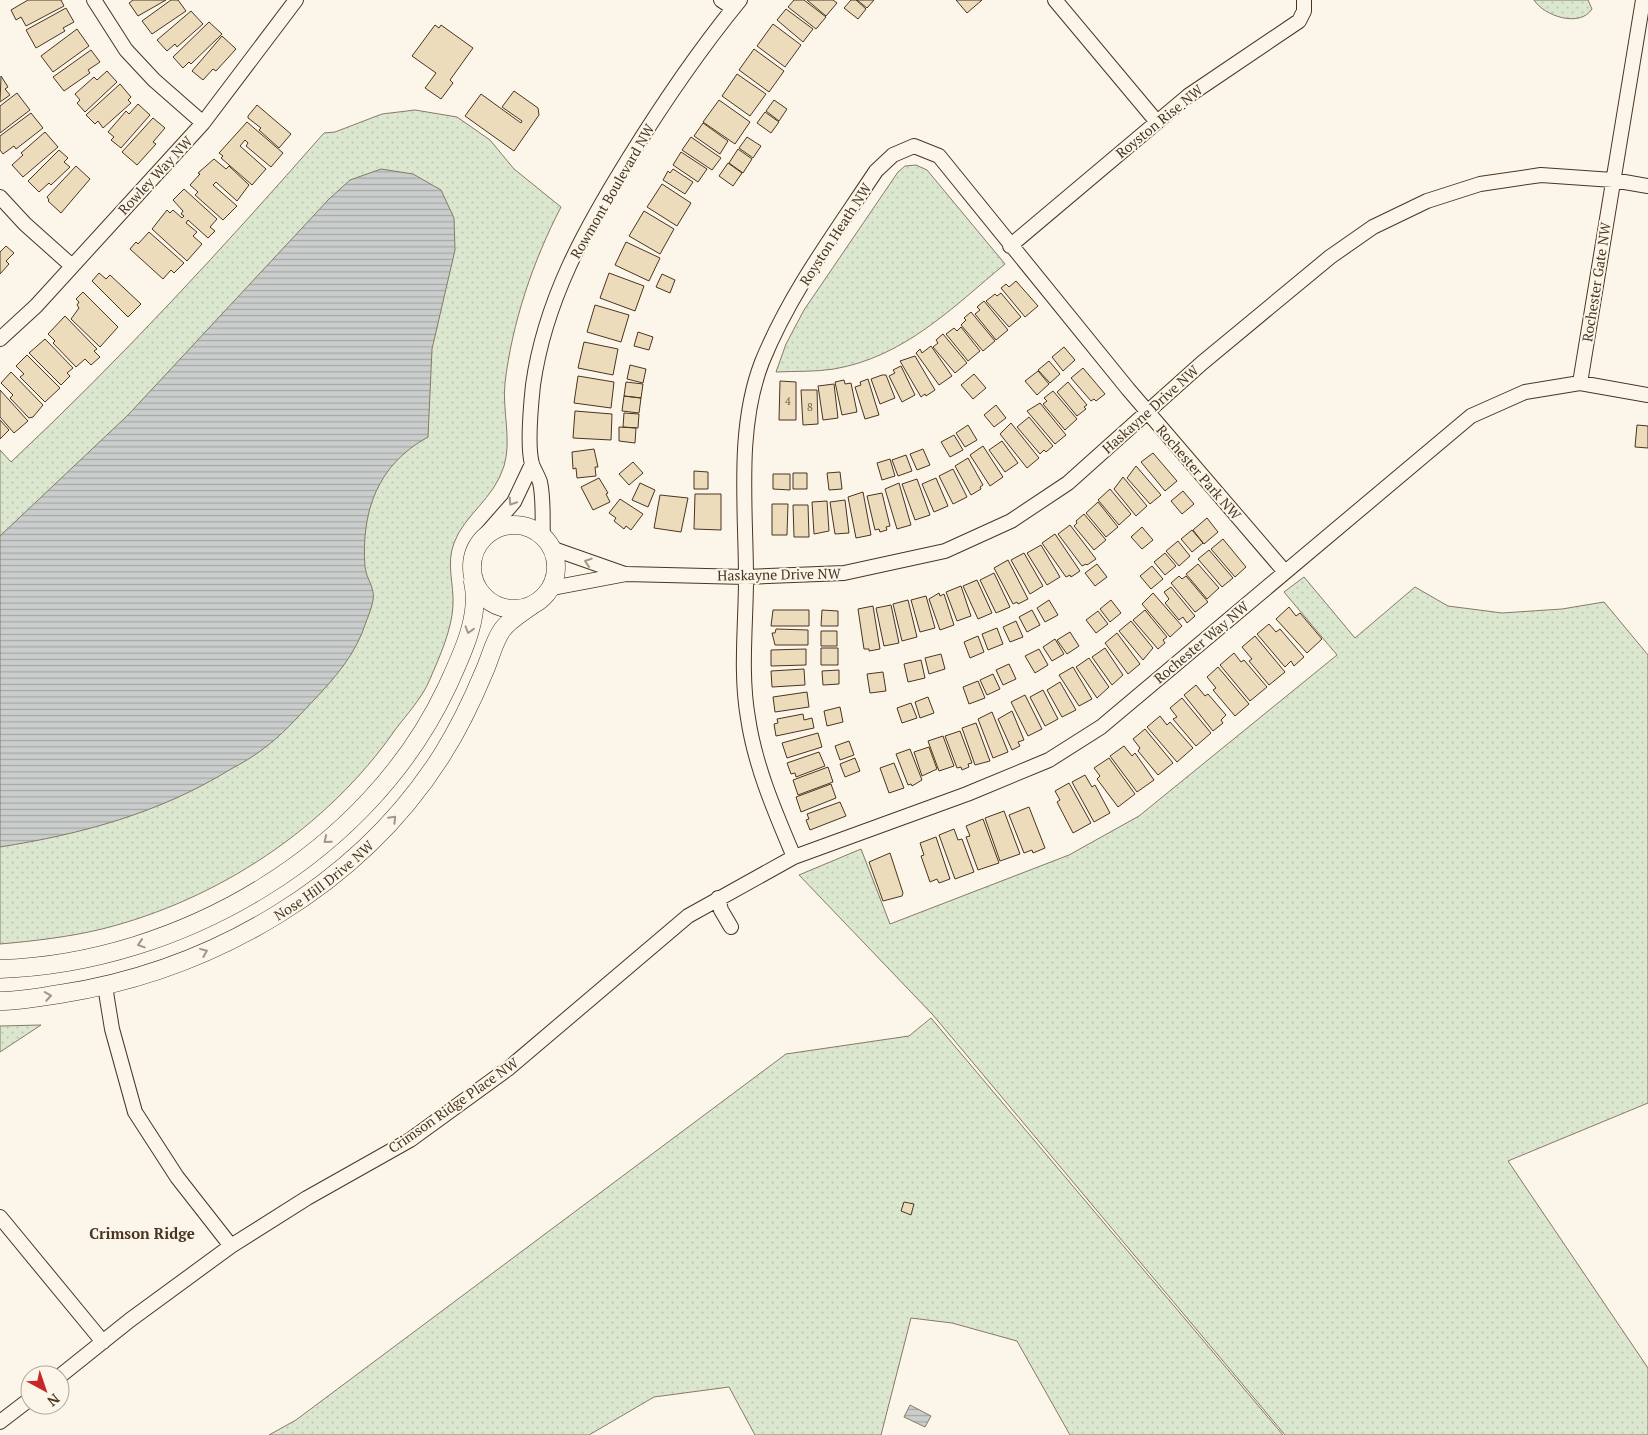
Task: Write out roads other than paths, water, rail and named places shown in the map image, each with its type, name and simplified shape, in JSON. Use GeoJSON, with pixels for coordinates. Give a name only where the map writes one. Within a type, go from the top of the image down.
{"type":"FeatureCollection","features":[{"type":"Feature","properties":{"kind":"street"},"geometry":{"type":"LineString","coordinates":[[94,0],[126,50],[154,80],[202,124]]}},
{"type":"Feature","properties":{"kind":"street","name":"Rowley Way NW"},"geometry":{"type":"LineString","coordinates":[[0,339],[36,306],[202,124],[296,0]]}},
{"type":"Feature","properties":{"kind":"street"},"geometry":{"type":"LineString","coordinates":[[721,0],[736,4]]}},
{"type":"Feature","properties":{"kind":"street"},"geometry":{"type":"LineString","coordinates":[[1055,0],[1157,122]]}},
{"type":"Feature","properties":{"kind":"street","name":"Royston Rise NW"},"geometry":{"type":"LineString","coordinates":[[1010,246],[1157,122],[1219,73],[1281,35],[1299,21],[1304,11],[1304,0]]}},
{"type":"Feature","properties":{"kind":"street","name":"Rochester Gate NW"},"geometry":{"type":"LineString","coordinates":[[1580,383],[1643,0]]}},
{"type":"Feature","properties":{"kind":"street","name":"Rowmont Boulevard NW"},"geometry":{"type":"LineString","coordinates":[[485,535],[514,502],[532,464],[533,394],[541,341],[555,297],[576,247],[646,130],[736,4]]}},
{"type":"Feature","properties":{"kind":"street","name":"Royston Heath NW"},"geometry":{"type":"LineString","coordinates":[[794,857],[760,769],[748,718],[745,679],[745,463],[750,407],[762,363],[787,306],[876,171],[893,155],[914,146],[939,156],[1010,246],[1076,324]]}},
{"type":"Feature","properties":{"kind":"street","name":"Haskayne Drive NW"},"geometry":{"type":"LineString","coordinates":[[552,588],[626,574],[746,577],[859,571],[945,551],[1011,520],[1068,483],[1202,363],[1330,257],[1373,227],[1427,201],[1480,184],[1542,175],[1613,180],[1648,186]]}},
{"type":"Feature","properties":{"kind":"street"},"geometry":{"type":"LineString","coordinates":[[0,197],[25,224],[72,266]]}},
{"type":"Feature","properties":{"kind":"street","name":"Rochester Park NW"},"geometry":{"type":"LineString","coordinates":[[1076,324],[1285,572]]}},
{"type":"Feature","properties":{"kind":"street","name":"Rochester Way NW"},"geometry":{"type":"LineString","coordinates":[[794,857],[967,794],[1050,760],[1100,727],[1471,416],[1525,392],[1580,383],[1648,394]]}},
{"type":"Feature","properties":{"kind":"street","name":"Rowmont Boulevard NW"},"geometry":{"type":"LineString","coordinates":[[532,464],[540,481],[547,543]]}},
{"type":"Feature","properties":{"kind":"street"},"geometry":{"type":"LineString","coordinates":[[523,526],[547,543],[556,561],[556,575],[552,588],[543,599],[531,606],[518,609],[504,608],[492,602],[473,582],[473,555],[485,535],[498,527],[523,526]]}},
{"type":"Feature","properties":{"kind":"street","name":"Haskayne Drive NW"},"geometry":{"type":"LineString","coordinates":[[547,543],[626,574]]}},
{"type":"Feature","properties":{"kind":"street","name":"Nose Hill Drive NW"},"geometry":{"type":"LineString","coordinates":[[0,969],[26,968],[99,957],[165,936],[219,912],[292,867],[354,816],[406,757],[439,704],[469,631],[474,606],[473,582]]}},
{"type":"Feature","properties":{"kind":"street","name":"Nose Hill Drive NW"},"geometry":{"type":"LineString","coordinates":[[0,1001],[22,1000],[105,986],[160,970],[218,946],[252,929],[329,879],[364,849],[396,816],[421,786],[469,708],[502,630],[531,606]]}},
{"type":"Feature","properties":{"kind":"street","name":"Crimson Ridge Place NW"},"geometry":{"type":"LineString","coordinates":[[70,1368],[231,1246],[295,1206],[410,1140],[509,1068],[688,916],[794,857]]}},
{"type":"Feature","properties":{"kind":"street"},"geometry":{"type":"LineString","coordinates":[[718,898],[721,910],[731,927]]}},
{"type":"Feature","properties":{"kind":"street"},"geometry":{"type":"LineString","coordinates":[[99,957],[112,1029],[135,1112],[177,1177],[231,1246]]}},
{"type":"Feature","properties":{"kind":"street"},"geometry":{"type":"LineString","coordinates":[[0,1217],[103,1342]]}},
{"type":"Feature","properties":{"kind":"street"},"geometry":{"type":"LineString","coordinates":[[0,1422],[20,1407]]}},
{"type":"Feature","properties":{"kind":"district","name":"Crimson Ridge"},"geometry":{"type":"Point","coordinates":[142,1233]}}]}
